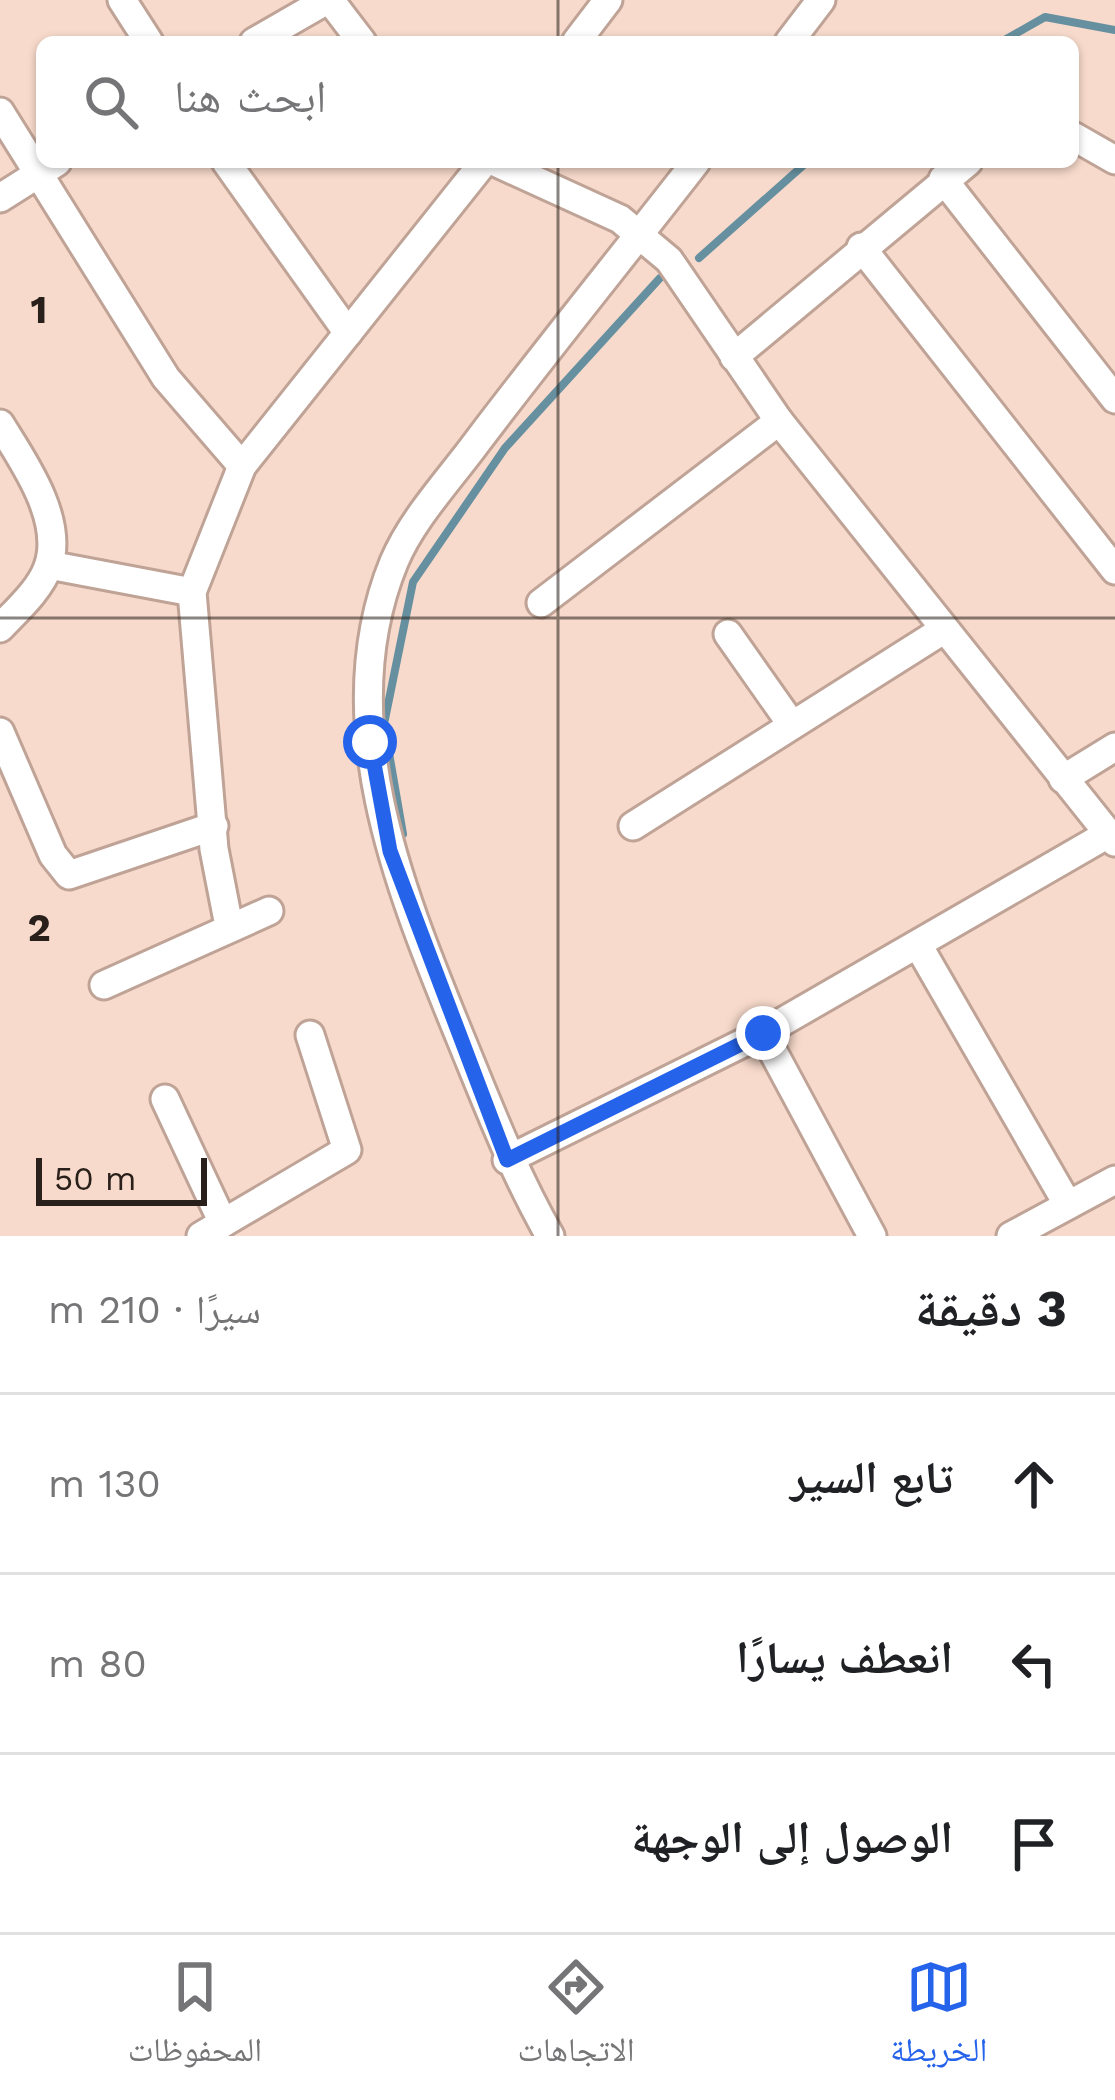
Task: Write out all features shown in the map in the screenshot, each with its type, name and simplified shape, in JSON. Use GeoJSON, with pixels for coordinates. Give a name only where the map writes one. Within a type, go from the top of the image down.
{"type":"FeatureCollection","features":[{"type":"Feature","properties":{"kind":"street"},"geometry":{"type":"LineString","coordinates":[[122,0],[145,36]]}},
{"type":"Feature","properties":{"kind":"street"},"geometry":{"type":"LineString","coordinates":[[265,36],[328,0],[357,36]]}},
{"type":"Feature","properties":{"kind":"street"},"geometry":{"type":"LineString","coordinates":[[581,36],[608,0]]}},
{"type":"Feature","properties":{"kind":"street"},"geometry":{"type":"LineString","coordinates":[[794,36],[821,0]]}},
{"type":"Feature","properties":{"kind":"street"},"geometry":{"type":"LineString","coordinates":[[0,112],[36,154]]}},
{"type":"Feature","properties":{"kind":"street"},"geometry":{"type":"LineString","coordinates":[[1079,139],[1115,160]]}},
{"type":"Feature","properties":{"kind":"street"},"geometry":{"type":"LineString","coordinates":[[0,198],[48,168],[166,378],[242,466]]}},
{"type":"Feature","properties":{"kind":"street"},"geometry":{"type":"LineString","coordinates":[[230,168],[348,333]]}},
{"type":"Feature","properties":{"kind":"street"},"geometry":{"type":"LineString","coordinates":[[229,926],[214,826],[192,592],[242,466],[479,168]]}},
{"type":"Feature","properties":{"kind":"street"},"geometry":{"type":"LineString","coordinates":[[507,1160],[763,1033],[1112,838],[779,421],[670,260],[642,232],[508,168]]}},
{"type":"Feature","properties":{"kind":"street"},"geometry":{"type":"LineString","coordinates":[[550,1236],[507,1160],[390,851],[370,742],[368,687],[377,617],[406,541],[691,168]]}},
{"type":"Feature","properties":{"kind":"street"},"geometry":{"type":"LineString","coordinates":[[734,357],[959,168]]}},
{"type":"Feature","properties":{"kind":"street"},"geometry":{"type":"LineString","coordinates":[[943,178],[1115,399]]}},
{"type":"Feature","properties":{"kind":"street"},"geometry":{"type":"LineString","coordinates":[[861,247],[1115,571]]}},
{"type":"Feature","properties":{"kind":"street"},"geometry":{"type":"LineString","coordinates":[[542,602],[779,421]]}},
{"type":"Feature","properties":{"kind":"street"},"geometry":{"type":"LineString","coordinates":[[0,424],[38,490],[49,565],[0,628]]}},
{"type":"Feature","properties":{"kind":"street"},"geometry":{"type":"LineString","coordinates":[[49,565],[192,592]]}},
{"type":"Feature","properties":{"kind":"street"},"geometry":{"type":"LineString","coordinates":[[633,826],[943,630]]}},
{"type":"Feature","properties":{"kind":"street"},"geometry":{"type":"LineString","coordinates":[[728,634],[791,725]]}},
{"type":"Feature","properties":{"kind":"street"},"geometry":{"type":"LineString","coordinates":[[0,733],[53,855],[69,875],[214,826]]}},
{"type":"Feature","properties":{"kind":"street"},"geometry":{"type":"LineString","coordinates":[[1063,779],[1115,747]]}},
{"type":"Feature","properties":{"kind":"street"},"geometry":{"type":"LineString","coordinates":[[104,985],[269,911]]}},
{"type":"Feature","properties":{"kind":"street"},"geometry":{"type":"LineString","coordinates":[[918,944],[1068,1205]]}},
{"type":"Feature","properties":{"kind":"street"},"geometry":{"type":"LineString","coordinates":[[763,1033],[872,1236]]}},
{"type":"Feature","properties":{"kind":"street"},"geometry":{"type":"LineString","coordinates":[[164,1099],[212,1229],[347,1150],[310,1035]]}},
{"type":"Feature","properties":{"kind":"street"},"geometry":{"type":"LineString","coordinates":[[1011,1236],[1115,1180]]}},
{"type":"Feature","properties":{"kind":"waterway"},"geometry":{"type":"LineString","coordinates":[[1012,36],[1045,17],[1115,30]]}},
{"type":"Feature","properties":{"kind":"waterway"},"geometry":{"type":"LineString","coordinates":[[699,258],[800,168]]}},
{"type":"Feature","properties":{"kind":"waterway"},"geometry":{"type":"LineString","coordinates":[[403,834],[384,724],[413,582],[505,448],[660,278]]}},
{"type":"Feature","properties":{"kind":"route"},"geometry":{"type":"LineString","coordinates":[[370,742],[390,851],[507,1160],[763,1033]]}}]}
